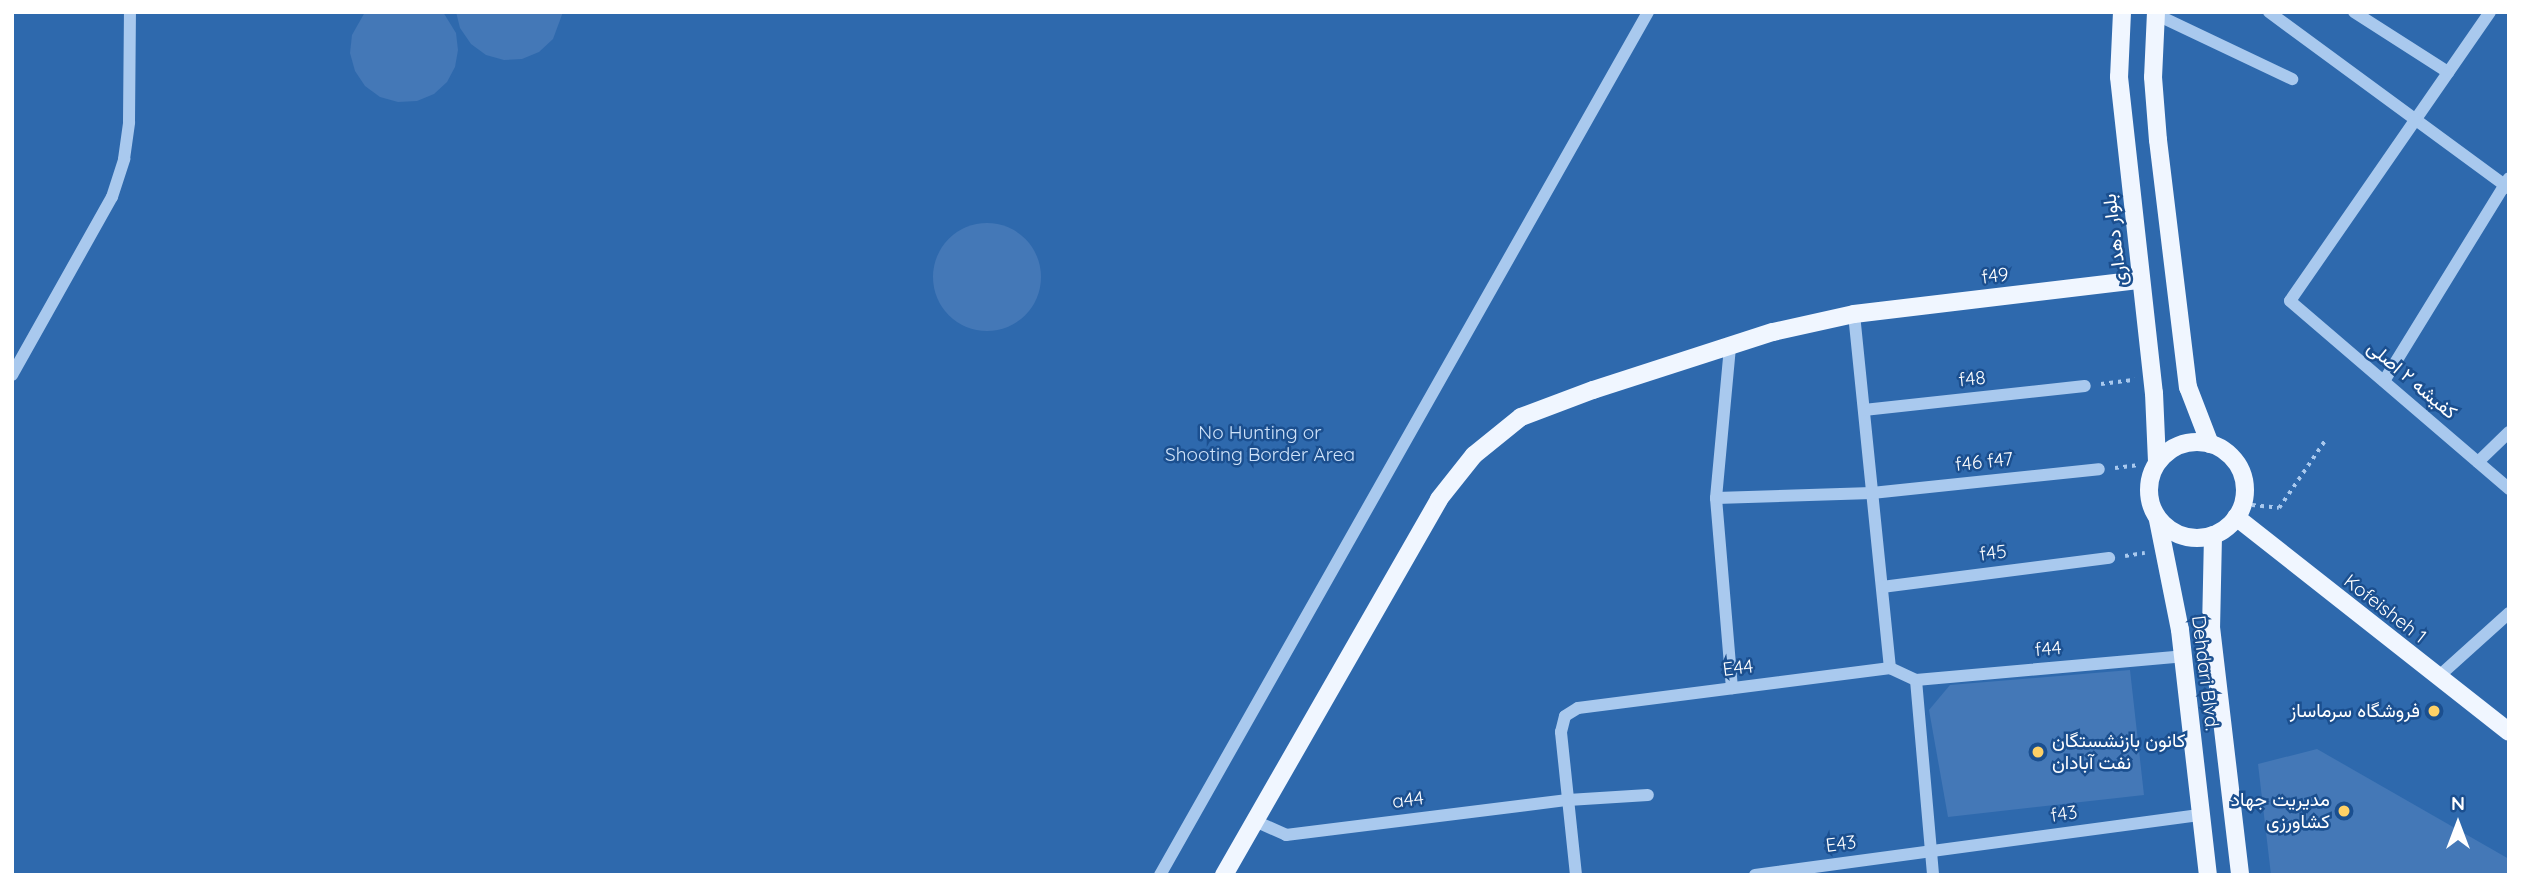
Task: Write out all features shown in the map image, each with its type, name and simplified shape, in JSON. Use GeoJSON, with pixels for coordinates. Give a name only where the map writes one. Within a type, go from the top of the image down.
{"type":"FeatureCollection","features":[{"type":"Feature","properties":{"kind":"main road","name":"بلوار دهداری"},"geometry":{"type":"LineString","coordinates":[[2122,12],[2119,78],[2152,378],[2157,463]]}},
{"type":"Feature","properties":{"kind":"main road"},"geometry":{"type":"LineString","coordinates":[[2155,13],[2153,77],[2158,140],[2188,387],[2210,444]]}},
{"type":"Feature","properties":{"kind":"main road","name":"f49"},"geometry":{"type":"LineString","coordinates":[[1224,875],[1438,499],[1474,455],[1521,417],[1593,390],[1773,332],[1854,314],[2140,280]]}},
{"type":"Feature","properties":{"kind":"main road"},"geometry":{"type":"LineString","coordinates":[[2195,442],[2210,444],[2224,450],[2242,474],[2240,510],[2213,535],[2198,538],[2183,536],[2169,530],[2158,520],[2151,507],[2148,492],[2150,477],[2167,452],[2180,445],[2195,442]]}},
{"type":"Feature","properties":{"kind":"main road","name":"Kofeisheh 1"},"geometry":{"type":"LineString","coordinates":[[2240,510],[2438,677],[2509,732]]}},
{"type":"Feature","properties":{"kind":"main road","name":"Dehdari Blvd."},"geometry":{"type":"LineString","coordinates":[[2158,520],[2183,656],[2208,875]]}},
{"type":"Feature","properties":{"kind":"main road","name":"Dehdari Blvd."},"geometry":{"type":"LineString","coordinates":[[2213,535],[2211,627],[2240,875]]}},
{"type":"Feature","properties":{"kind":"street"},"geometry":{"type":"LineString","coordinates":[[12,375],[111,197],[124,159],[129,122],[130,12]]}},
{"type":"Feature","properties":{"kind":"street"},"geometry":{"type":"LineString","coordinates":[[1160,875],[1648,12]]}},
{"type":"Feature","properties":{"kind":"street"},"geometry":{"type":"LineString","coordinates":[[2269,12],[2507,183],[2384,381]]}},
{"type":"Feature","properties":{"kind":"street"},"geometry":{"type":"LineString","coordinates":[[2354,12],[2448,72]]}},
{"type":"Feature","properties":{"kind":"street"},"geometry":{"type":"LineString","coordinates":[[2418,119],[2490,12]]}},
{"type":"Feature","properties":{"kind":"street"},"geometry":{"type":"LineString","coordinates":[[2155,13],[2292,79]]}},
{"type":"Feature","properties":{"kind":"street","name":"کفیشه ۲ اصلی"},"geometry":{"type":"LineString","coordinates":[[2418,119],[2290,301],[2509,489]]}},
{"type":"Feature","properties":{"kind":"street"},"geometry":{"type":"LineString","coordinates":[[1854,314],[1890,668],[1916,680],[1934,875]]}},
{"type":"Feature","properties":{"kind":"street"},"geometry":{"type":"LineString","coordinates":[[1730,347],[1716,498],[1731,688]]}},
{"type":"Feature","properties":{"kind":"street","name":"f48"},"geometry":{"type":"LineString","coordinates":[[1864,410],[2085,386]]}},
{"type":"Feature","properties":{"kind":"street"},"geometry":{"type":"LineString","coordinates":[[2479,462],[2509,432]]}},
{"type":"Feature","properties":{"kind":"street","name":"f46 f47"},"geometry":{"type":"LineString","coordinates":[[1716,498],[1872,493],[2099,469]]}},
{"type":"Feature","properties":{"kind":"street","name":"f45"},"geometry":{"type":"LineString","coordinates":[[1882,587],[2109,558]]}},
{"type":"Feature","properties":{"kind":"street"},"geometry":{"type":"LineString","coordinates":[[2438,677],[2509,613]]}},
{"type":"Feature","properties":{"kind":"street","name":"f44"},"geometry":{"type":"LineString","coordinates":[[1916,680],[2183,656]]}},
{"type":"Feature","properties":{"kind":"street","name":"E44"},"geometry":{"type":"LineString","coordinates":[[1568,800],[1561,733],[1565,716],[1578,708],[1890,668]]}},
{"type":"Feature","properties":{"kind":"street","name":"a44"},"geometry":{"type":"LineString","coordinates":[[1255,821],[1286,835],[1568,800],[1648,795]]}},
{"type":"Feature","properties":{"kind":"street"},"geometry":{"type":"LineString","coordinates":[[1568,800],[1576,875]]}},
{"type":"Feature","properties":{"kind":"street","name":"f43"},"geometry":{"type":"LineString","coordinates":[[1931,852],[2201,815]]}},
{"type":"Feature","properties":{"kind":"street","name":"E43"},"geometry":{"type":"LineString","coordinates":[[1755,875],[1931,852]]}},
{"type":"Feature","properties":{"kind":"path"},"geometry":{"type":"LineString","coordinates":[[2085,386],[2152,378]]}},
{"type":"Feature","properties":{"kind":"path"},"geometry":{"type":"LineString","coordinates":[[2240,510],[2279,508],[2326,439]]}},
{"type":"Feature","properties":{"kind":"path"},"geometry":{"type":"LineString","coordinates":[[2099,469],[2157,463]]}},
{"type":"Feature","properties":{"kind":"path"},"geometry":{"type":"LineString","coordinates":[[2109,558],[2164,550]]}},
{"type":"Feature","properties":{"kind":"green space","name":"No Hunting or Shooting Border Area"},"geometry":{"type":"Polygon","coordinates":[[[12,12],[2509,12],[2509,875],[12,875],[12,12]]]}},
{"type":"Feature","properties":{"kind":"building"},"geometry":{"type":"Polygon","coordinates":[[[365,12],[443,12],[456,33],[458,50],[455,67],[447,82],[434,94],[417,101],[398,102],[380,97],[365,86],[355,71],[350,53],[352,35],[365,12]]]}},
{"type":"Feature","properties":{"kind":"building"},"geometry":{"type":"Polygon","coordinates":[[[456,12],[563,12],[553,39],[539,52],[522,59],[504,60],[486,55],[471,44],[460,28],[456,12]]]}},
{"type":"Feature","properties":{"kind":"building"},"geometry":{"type":"Polygon","coordinates":[[[987,223],[1008,227],[1025,239],[1037,256],[1041,277],[1037,298],[1025,315],[1008,327],[987,331],[966,327],[949,315],[937,298],[933,277],[937,256],[949,239],[966,227],[987,223]]]}},
{"type":"Feature","properties":{"kind":"building","name":"کانون بازنشستگان نفت آبادان"},"geometry":{"type":"Polygon","coordinates":[[[2130,670],[2144,795],[1948,817],[1929,710],[1950,685],[2130,670]]]}},
{"type":"Feature","properties":{"kind":"building","name":"مدیریت جهاد کشاورزی"},"geometry":{"type":"Polygon","coordinates":[[[2317,749],[2509,859],[2509,875],[2271,875],[2258,764],[2317,749]]]}},
{"type":"Feature","properties":{"kind":"place","name":"فروشگاه سرماساز"},"geometry":{"type":"Point","coordinates":[2434,711]}},
{"type":"Feature","properties":{"kind":"place","name":"کانون بازنشستگان نفت آبادان"},"geometry":{"type":"Point","coordinates":[2038,752]}},
{"type":"Feature","properties":{"kind":"place","name":"مدیریت جهاد کشاورزی"},"geometry":{"type":"Point","coordinates":[2344,811]}}]}
